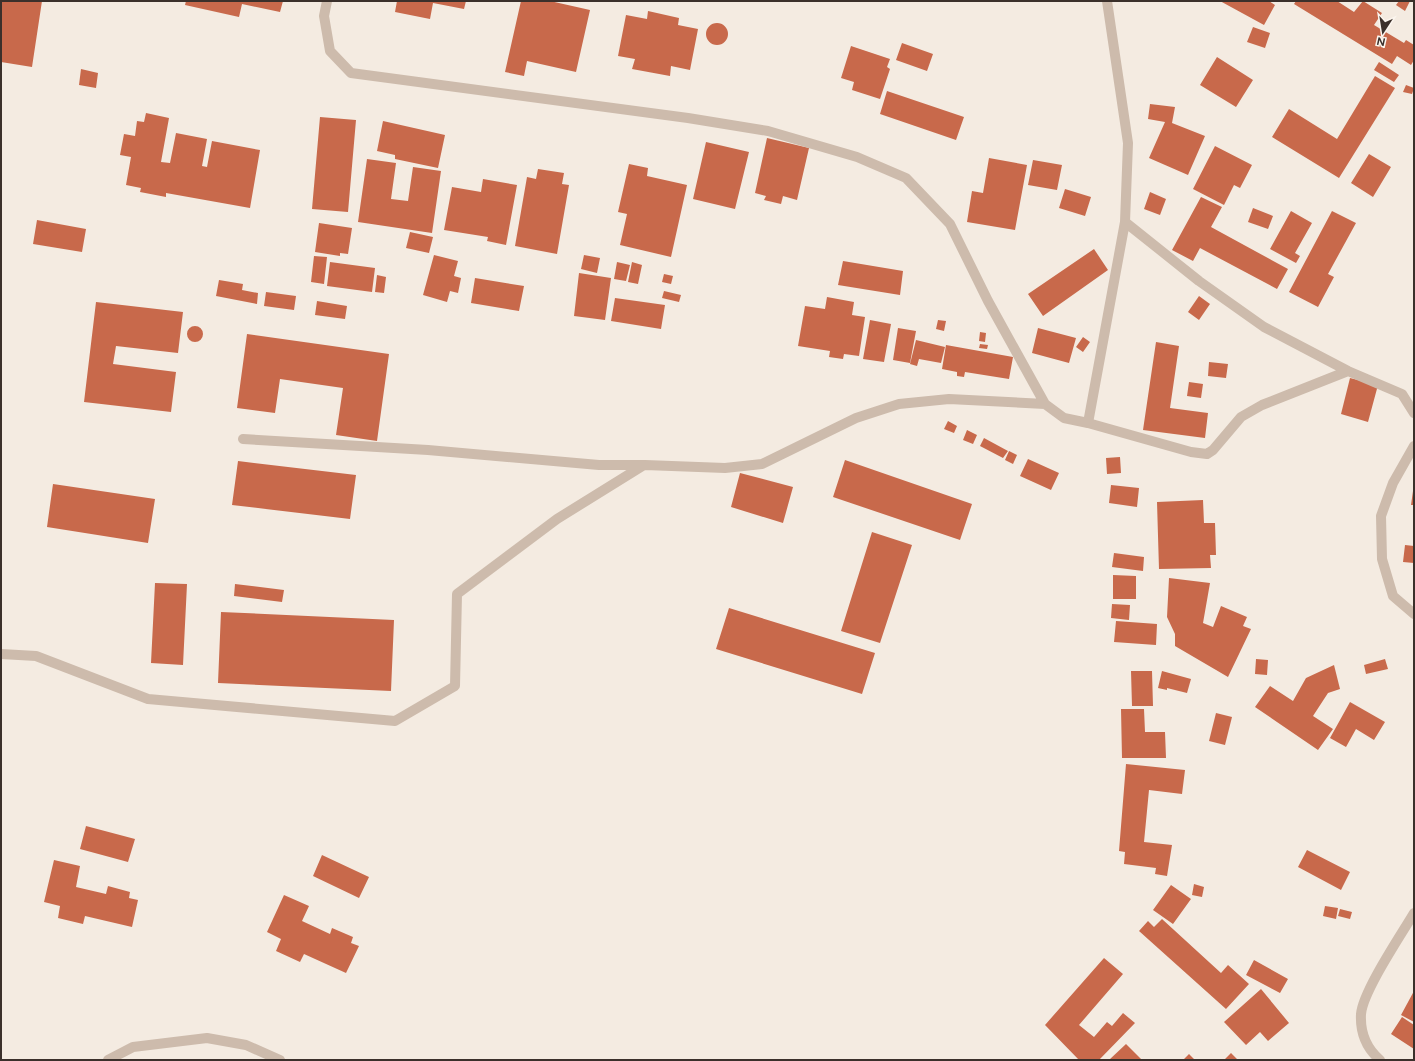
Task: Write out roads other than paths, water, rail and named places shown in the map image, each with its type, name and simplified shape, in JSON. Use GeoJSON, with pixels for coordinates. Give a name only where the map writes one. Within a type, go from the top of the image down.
{"type":"FeatureCollection","features":[{"type":"Feature","properties":{"kind":"street"},"geometry":{"type":"LineString","coordinates":[[327,1],[324,16],[330,51],[351,73],[688,118],[768,131],[857,157],[906,178],[950,224],[988,301],[1045,404],[1064,418],[1088,423],[1191,452],[1207,454],[1213,450],[1241,417],[1262,404],[1348,371]]}},
{"type":"Feature","properties":{"kind":"street"},"geometry":{"type":"LineString","coordinates":[[1088,423],[1125,222],[1128,143],[1107,1]]}},
{"type":"Feature","properties":{"kind":"street"},"geometry":{"type":"LineString","coordinates":[[1125,222],[1199,281],[1264,327],[1348,371],[1402,394],[1414,413]]}},
{"type":"Feature","properties":{"kind":"street"},"geometry":{"type":"LineString","coordinates":[[243,439],[428,450],[599,465],[724,468],[762,464],[856,418],[900,404],[949,399],[1045,404]]}},
{"type":"Feature","properties":{"kind":"street"},"geometry":{"type":"LineString","coordinates":[[1414,446],[1394,482],[1381,516],[1382,559],[1393,596],[1414,614]]}},
{"type":"Feature","properties":{"kind":"street"},"geometry":{"type":"LineString","coordinates":[[1,654],[36,656],[148,699],[394,721],[455,686],[457,594],[557,519],[645,465]]}},
{"type":"Feature","properties":{"kind":"street"},"geometry":{"type":"LineString","coordinates":[[1380,1060],[1371,1052],[1363,1038],[1361,1013],[1368,992],[1414,913]]}},
{"type":"Feature","properties":{"kind":"street"},"geometry":{"type":"LineString","coordinates":[[108,1060],[133,1047],[207,1038],[246,1045],[280,1060]]}}]}
